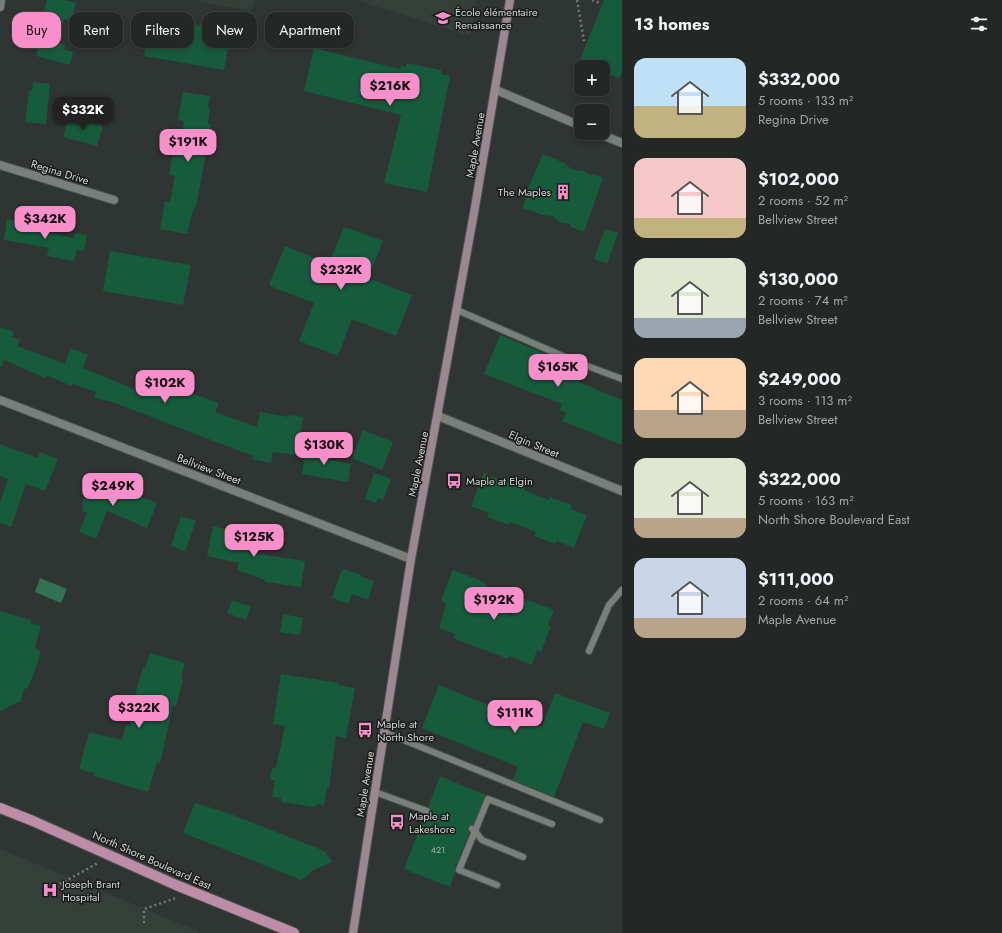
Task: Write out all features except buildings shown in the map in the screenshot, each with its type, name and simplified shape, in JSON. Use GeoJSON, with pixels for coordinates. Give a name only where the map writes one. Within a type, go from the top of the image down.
{"type":"FeatureCollection","features":[{"type":"Feature","properties":{"kind":"main road","name":"Maple Avenue"},"geometry":{"type":"LineString","coordinates":[[353,933],[411,559],[496,90],[510,0]]}},
{"type":"Feature","properties":{"kind":"main road","name":"North Shore Boulevard East"},"geometry":{"type":"LineString","coordinates":[[0,808],[191,891],[294,933]]}},
{"type":"Feature","properties":{"kind":"street"},"geometry":{"type":"LineString","coordinates":[[0,7],[1,0]]}},
{"type":"Feature","properties":{"kind":"street"},"geometry":{"type":"LineString","coordinates":[[496,90],[574,123]]}},
{"type":"Feature","properties":{"kind":"street"},"geometry":{"type":"LineString","coordinates":[[610,138],[622,143]]}},
{"type":"Feature","properties":{"kind":"street","name":"Regina Drive"},"geometry":{"type":"LineString","coordinates":[[0,165],[114,200]]}},
{"type":"Feature","properties":{"kind":"street","name":"Bellview Street"},"geometry":{"type":"LineString","coordinates":[[0,400],[411,559]]}},
{"type":"Feature","properties":{"kind":"street","name":"Elgin Street"},"geometry":{"type":"LineString","coordinates":[[438,416],[622,491]]}},
{"type":"Feature","properties":{"kind":"lane"},"geometry":{"type":"LineString","coordinates":[[457,310],[574,361],[622,379]]}},
{"type":"Feature","properties":{"kind":"lane"},"geometry":{"type":"LineString","coordinates":[[589,651],[609,605],[622,590]]}},
{"type":"Feature","properties":{"kind":"lane"},"geometry":{"type":"LineString","coordinates":[[384,732],[600,820]]}},
{"type":"Feature","properties":{"kind":"lane"},"geometry":{"type":"LineString","coordinates":[[375,792],[427,811]]}},
{"type":"Feature","properties":{"kind":"lane"},"geometry":{"type":"LineString","coordinates":[[497,885],[459,870],[474,830],[488,799],[552,824]]}},
{"type":"Feature","properties":{"kind":"lane"},"geometry":{"type":"LineString","coordinates":[[474,830],[482,840],[523,857]]}},
{"type":"Feature","properties":{"kind":"path"},"geometry":{"type":"LineString","coordinates":[[577,0],[584,41]]}},
{"type":"Feature","properties":{"kind":"path"},"geometry":{"type":"LineString","coordinates":[[592,0],[600,3]]}},
{"type":"Feature","properties":{"kind":"path"},"geometry":{"type":"LineString","coordinates":[[60,884],[112,856]]}},
{"type":"Feature","properties":{"kind":"path"},"geometry":{"type":"LineString","coordinates":[[144,923],[144,909],[191,891]]}},
{"type":"Feature","properties":{"kind":"shaded area"},"geometry":{"type":"Polygon","coordinates":[[[193,0],[255,0],[251,11],[193,0]]]}},
{"type":"Feature","properties":{"kind":"shaded area","name":"École élémentaire Renaissance"},"geometry":{"type":"Polygon","coordinates":[[[355,0],[477,0],[470,36],[355,0]]]}},
{"type":"Feature","properties":{"kind":"shaded area"},"geometry":{"type":"Polygon","coordinates":[[[40,578],[67,589],[61,603],[35,592],[40,578]]]}},
{"type":"Feature","properties":{"kind":"shaded area","name":"Joseph Brant Hospital"},"geometry":{"type":"Polygon","coordinates":[[[0,849],[198,931],[197,933],[0,933],[0,849]]]}},
{"type":"Feature","properties":{"kind":"place","name":"École élémentaire Renaissance"},"geometry":{"type":"Point","coordinates":[443,18]}},
{"type":"Feature","properties":{"kind":"place","name":"The Maples"},"geometry":{"type":"Point","coordinates":[563,192]}},
{"type":"Feature","properties":{"kind":"place","name":"Maple at Elgin"},"geometry":{"type":"Point","coordinates":[454,481]}},
{"type":"Feature","properties":{"kind":"place","name":"Maple at North Shore"},"geometry":{"type":"Point","coordinates":[365,730]}},
{"type":"Feature","properties":{"kind":"place","name":"Maple at Lakeshore"},"geometry":{"type":"Point","coordinates":[397,822]}},
{"type":"Feature","properties":{"kind":"place","name":"Joseph Brant Hospital"},"geometry":{"type":"Point","coordinates":[50,890]}}]}
